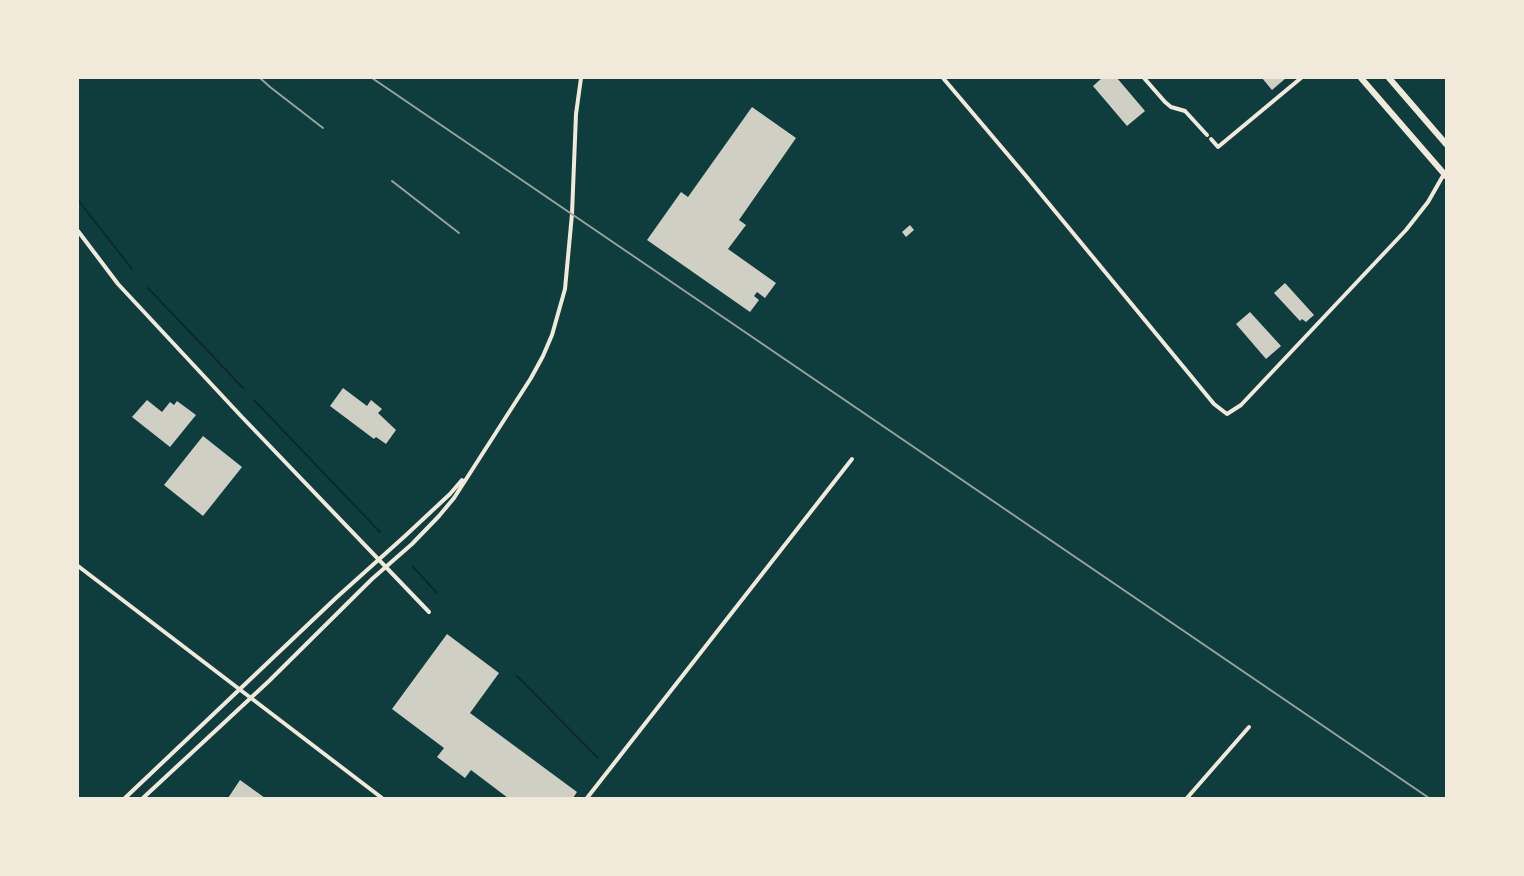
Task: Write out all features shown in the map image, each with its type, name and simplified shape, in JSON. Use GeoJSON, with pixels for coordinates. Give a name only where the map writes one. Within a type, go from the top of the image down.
{"type":"FeatureCollection","features":[{"type":"Feature","properties":{"kind":"main road"},"geometry":{"type":"LineString","coordinates":[[1361,78],[1445,175]]}},
{"type":"Feature","properties":{"kind":"main road"},"geometry":{"type":"LineString","coordinates":[[1389,78],[1446,144]]}},
{"type":"Feature","properties":{"kind":"street"},"geometry":{"type":"LineString","coordinates":[[143,798],[251,698],[385,567],[412,544],[439,516],[454,498],[531,378],[552,335],[565,289],[572,214],[576,120],[581,78]]}},
{"type":"Feature","properties":{"kind":"street"},"geometry":{"type":"LineString","coordinates":[[943,78],[1214,404],[1227,414],[1241,406],[1410,226],[1428,202],[1445,175]]}},
{"type":"Feature","properties":{"kind":"street"},"geometry":{"type":"LineString","coordinates":[[1144,78],[1164,102],[1171,107],[1185,111],[1207,135]]}},
{"type":"Feature","properties":{"kind":"street"},"geometry":{"type":"LineString","coordinates":[[1211,139],[1218,147],[1301,78]]}},
{"type":"Feature","properties":{"kind":"street"},"geometry":{"type":"LineString","coordinates":[[78,231],[118,284],[241,416],[429,612]]}},
{"type":"Feature","properties":{"kind":"street"},"geometry":{"type":"LineString","coordinates":[[587,798],[852,459]]}},
{"type":"Feature","properties":{"kind":"street"},"geometry":{"type":"LineString","coordinates":[[125,798],[450,494],[469,473]]}},
{"type":"Feature","properties":{"kind":"street"},"geometry":{"type":"LineString","coordinates":[[78,566],[382,798]]}},
{"type":"Feature","properties":{"kind":"street"},"geometry":{"type":"LineString","coordinates":[[1187,798],[1249,727]]}},
{"type":"Feature","properties":{"kind":"building"},"geometry":{"type":"Polygon","coordinates":[[[1102,78],[1117,78],[1145,111],[1127,126],[1093,86],[1102,78]]]}},
{"type":"Feature","properties":{"kind":"building"},"geometry":{"type":"Polygon","coordinates":[[[1262,78],[1286,78],[1272,90],[1262,78]]]}},
{"type":"Feature","properties":{"kind":"building"},"geometry":{"type":"Polygon","coordinates":[[[752,107],[796,138],[739,220],[746,225],[728,249],[776,283],[765,298],[757,292],[754,296],[759,300],[750,312],[647,240],[681,192],[688,197],[752,107]]]}},
{"type":"Feature","properties":{"kind":"building"},"geometry":{"type":"Polygon","coordinates":[[[910,225],[914,230],[906,237],[902,232],[910,225]]]}},
{"type":"Feature","properties":{"kind":"building"},"geometry":{"type":"Polygon","coordinates":[[[1285,283],[1314,315],[1306,322],[1302,319],[1300,321],[1274,293],[1285,283]]]}},
{"type":"Feature","properties":{"kind":"building"},"geometry":{"type":"Polygon","coordinates":[[[1250,312],[1281,346],[1266,359],[1236,324],[1250,312]]]}},
{"type":"Feature","properties":{"kind":"building"},"geometry":{"type":"Polygon","coordinates":[[[343,388],[367,406],[371,400],[382,409],[378,413],[396,430],[386,444],[376,437],[374,439],[330,406],[343,388]]]}},
{"type":"Feature","properties":{"kind":"building"},"geometry":{"type":"Polygon","coordinates":[[[147,400],[162,412],[170,402],[174,405],[177,401],[196,415],[170,447],[132,417],[147,400]]]}},
{"type":"Feature","properties":{"kind":"building"},"geometry":{"type":"Polygon","coordinates":[[[203,436],[242,467],[203,516],[164,485],[203,436]]]}},
{"type":"Feature","properties":{"kind":"building"},"geometry":{"type":"Polygon","coordinates":[[[447,634],[499,673],[470,713],[577,792],[573,798],[508,798],[471,770],[465,778],[437,757],[444,748],[392,709],[447,634]]]}},
{"type":"Feature","properties":{"kind":"building"},"geometry":{"type":"Polygon","coordinates":[[[240,780],[265,798],[228,798],[240,780]]]}},
{"type":"Feature","properties":{"kind":"waterway"},"geometry":{"type":"LineString","coordinates":[[78,200],[132,269]]}},
{"type":"Feature","properties":{"kind":"waterway"},"geometry":{"type":"LineString","coordinates":[[148,288],[243,388]]}},
{"type":"Feature","properties":{"kind":"waterway"},"geometry":{"type":"LineString","coordinates":[[254,400],[380,532]]}},
{"type":"Feature","properties":{"kind":"waterway"},"geometry":{"type":"LineString","coordinates":[[413,567],[437,593]]}},
{"type":"Feature","properties":{"kind":"waterway"},"geometry":{"type":"LineString","coordinates":[[517,676],[598,758]]}},
{"type":"Feature","properties":{"kind":"railway"},"geometry":{"type":"LineString","coordinates":[[260,78],[323,128]]}},
{"type":"Feature","properties":{"kind":"railway"},"geometry":{"type":"LineString","coordinates":[[372,78],[1429,798]]}},
{"type":"Feature","properties":{"kind":"railway"},"geometry":{"type":"LineString","coordinates":[[392,181],[459,233]]}}]}
